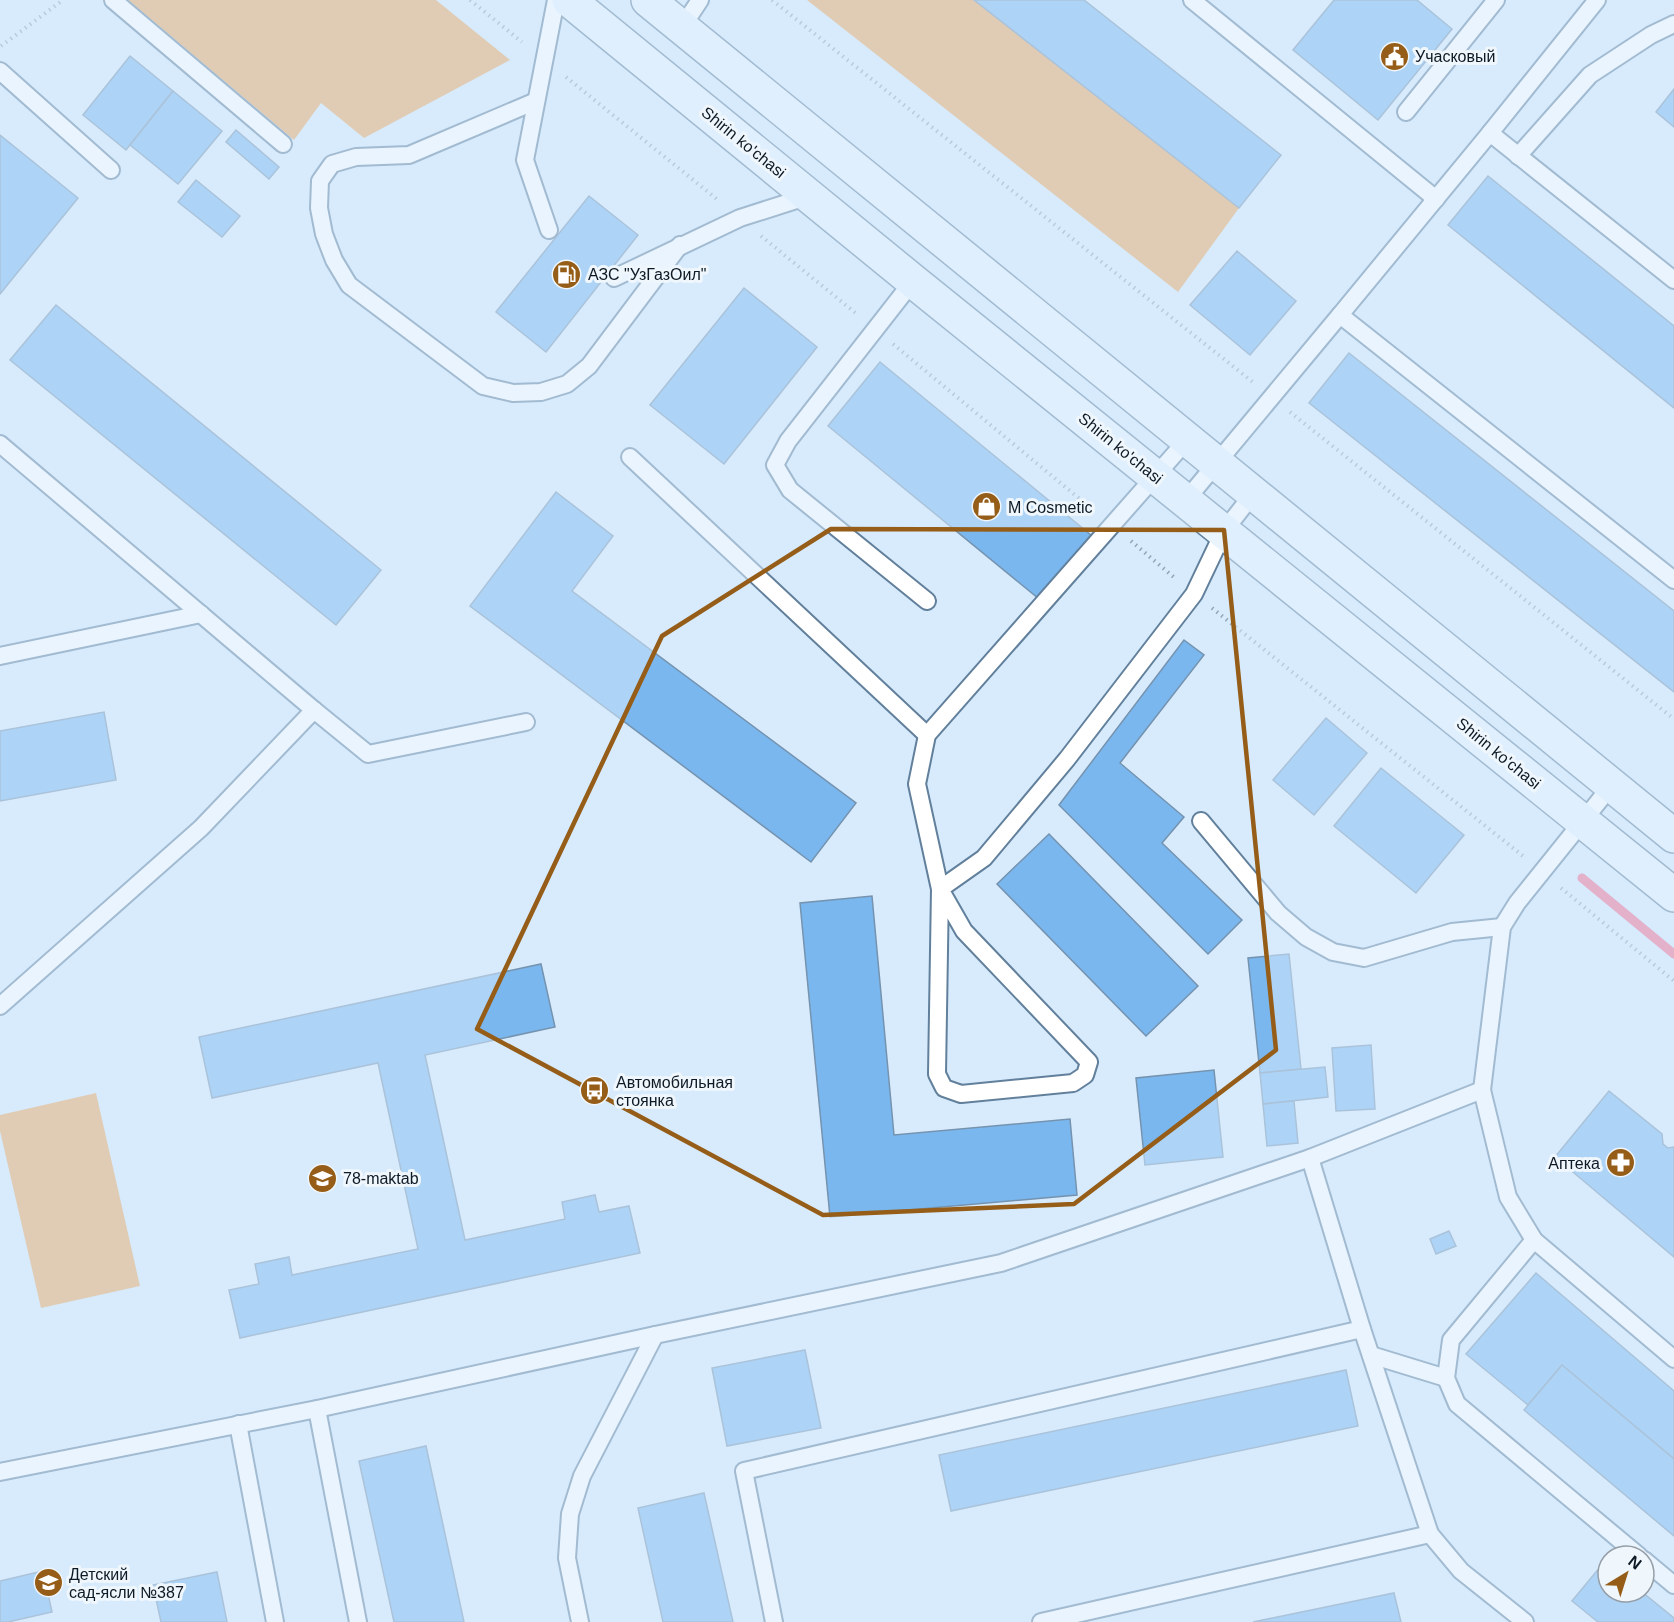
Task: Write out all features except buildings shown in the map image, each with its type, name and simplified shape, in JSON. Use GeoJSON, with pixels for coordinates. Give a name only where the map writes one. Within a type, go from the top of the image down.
{"type":"FeatureCollection","features":[{"type":"Feature","properties":{"kind":"main road","name":"Shirin ko'chasi"},"geometry":{"type":"LineString","coordinates":[[569,0],[913,281],[1674,895]]}},
{"type":"Feature","properties":{"kind":"main road"},"geometry":{"type":"LineString","coordinates":[[648,0],[1674,836]]}},
{"type":"Feature","properties":{"kind":"lane"},"geometry":{"type":"LineString","coordinates":[[113,0],[283,144]]}},
{"type":"Feature","properties":{"kind":"lane"},"geometry":{"type":"LineString","coordinates":[[549,230],[525,160],[556,0]]}},
{"type":"Feature","properties":{"kind":"lane"},"geometry":{"type":"LineString","coordinates":[[682,27],[700,0]]}},
{"type":"Feature","properties":{"kind":"lane"},"geometry":{"type":"LineString","coordinates":[[1192,0],[1436,199]]}},
{"type":"Feature","properties":{"kind":"lane"},"geometry":{"type":"LineString","coordinates":[[1406,112],[1496,0]]}},
{"type":"Feature","properties":{"kind":"lane"},"geometry":{"type":"LineString","coordinates":[[1186,500],[1436,199],[1597,0]]}},
{"type":"Feature","properties":{"kind":"lane"},"geometry":{"type":"LineString","coordinates":[[1518,156],[1549,118],[1590,75],[1651,35],[1674,24]]}},
{"type":"Feature","properties":{"kind":"lane"},"geometry":{"type":"LineString","coordinates":[[0,71],[111,170]]}},
{"type":"Feature","properties":{"kind":"lane"},"geometry":{"type":"LineString","coordinates":[[536,101],[409,155],[356,157],[332,164],[320,181],[319,208],[324,234],[334,260],[349,285],[483,386],[513,393],[541,392],[567,384],[589,366],[680,245]]}},
{"type":"Feature","properties":{"kind":"lane"},"geometry":{"type":"LineString","coordinates":[[1490,133],[1674,280]]}},
{"type":"Feature","properties":{"kind":"lane"},"geometry":{"type":"LineString","coordinates":[[614,278],[740,218],[810,195]]}},
{"type":"Feature","properties":{"kind":"lane"},"geometry":{"type":"LineString","coordinates":[[913,281],[788,441],[775,465],[790,490],[927,601]]}},
{"type":"Feature","properties":{"kind":"lane"},"geometry":{"type":"LineString","coordinates":[[1340,315],[1674,580]]}},
{"type":"Feature","properties":{"kind":"lane"},"geometry":{"type":"LineString","coordinates":[[940,889],[964,931],[1089,1062],[1085,1075],[1073,1083],[961,1094],[944,1088],[938,1074],[940,889],[917,784],[927,735],[1187,440]]}},
{"type":"Feature","properties":{"kind":"lane"},"geometry":{"type":"LineString","coordinates":[[0,444],[368,754],[526,722]]}},
{"type":"Feature","properties":{"kind":"lane"},"geometry":{"type":"LineString","coordinates":[[630,457],[927,735]]}},
{"type":"Feature","properties":{"kind":"lane"},"geometry":{"type":"LineString","coordinates":[[940,889],[984,858],[1067,759],[1194,594],[1224,531],[1253,494]]}},
{"type":"Feature","properties":{"kind":"lane"},"geometry":{"type":"LineString","coordinates":[[0,656],[201,614]]}},
{"type":"Feature","properties":{"kind":"lane"},"geometry":{"type":"LineString","coordinates":[[0,1006],[201,828],[314,710]]}},
{"type":"Feature","properties":{"kind":"lane"},"geometry":{"type":"LineString","coordinates":[[1611,786],[1517,903],[1502,927],[1482,1090],[1508,1197],[1534,1240],[1674,1359]]}},
{"type":"Feature","properties":{"kind":"lane"},"geometry":{"type":"LineString","coordinates":[[1201,821],[1278,913],[1306,937],[1333,952],[1364,958],[1452,932],[1502,927]]}},
{"type":"Feature","properties":{"kind":"lane"},"geometry":{"type":"LineString","coordinates":[[0,1472],[317,1408],[1000,1263],[1310,1158],[1482,1090]]}},
{"type":"Feature","properties":{"kind":"lane"},"geometry":{"type":"LineString","coordinates":[[1310,1158],[1362,1329],[1430,1534],[1461,1571],[1525,1622]]}},
{"type":"Feature","properties":{"kind":"lane"},"geometry":{"type":"LineString","coordinates":[[1534,1240],[1451,1340],[1446,1378],[1457,1404],[1625,1544]]}},
{"type":"Feature","properties":{"kind":"lane"},"geometry":{"type":"LineString","coordinates":[[774,1622],[744,1471],[1362,1329]]}},
{"type":"Feature","properties":{"kind":"lane"},"geometry":{"type":"LineString","coordinates":[[580,1622],[567,1558],[570,1514],[582,1476],[655,1335]]}},
{"type":"Feature","properties":{"kind":"lane"},"geometry":{"type":"LineString","coordinates":[[1371,1355],[1446,1378]]}},
{"type":"Feature","properties":{"kind":"lane"},"geometry":{"type":"LineString","coordinates":[[317,1408],[358,1622]]}},
{"type":"Feature","properties":{"kind":"lane"},"geometry":{"type":"LineString","coordinates":[[238,1424],[275,1622]]}},
{"type":"Feature","properties":{"kind":"lane"},"geometry":{"type":"LineString","coordinates":[[1041,1622],[1430,1534]]}},
{"type":"Feature","properties":{"kind":"lane"},"geometry":{"type":"LineString","coordinates":[[1656,1570],[1674,1586]]}},
{"type":"Feature","properties":{"kind":"path"},"geometry":{"type":"LineString","coordinates":[[0,47],[63,0]]}},
{"type":"Feature","properties":{"kind":"path"},"geometry":{"type":"LineString","coordinates":[[470,0],[740,218],[1194,594],[1542,872],[1674,981]]}},
{"type":"Feature","properties":{"kind":"path"},"geometry":{"type":"LineString","coordinates":[[772,0],[1674,719]]}},
{"type":"Feature","properties":{"kind":"highlighted area"},"geometry":{"type":"Polygon","coordinates":[[[831,529],[1224,530],[1276,1050],[1074,1204],[823,1215],[477,1029],[662,636],[831,529]]]}},
{"type":"Feature","properties":{"kind":"shaded area"},"geometry":{"type":"Polygon","coordinates":[[[128,0],[436,0],[510,60],[364,138],[321,103],[294,140],[128,0]]]}},
{"type":"Feature","properties":{"kind":"shaded area"},"geometry":{"type":"Polygon","coordinates":[[[807,0],[974,0],[1239,208],[1178,292],[807,0]]]}},
{"type":"Feature","properties":{"kind":"shaded area"},"geometry":{"type":"Polygon","coordinates":[[[96,1093],[140,1286],[41,1308],[0,1131],[0,1115],[96,1093]]]}},
{"type":"Feature","properties":{"kind":"waterway"},"geometry":{"type":"LineString","coordinates":[[1582,878],[1674,954]]}},
{"type":"Feature","properties":{"kind":"place","name":"Учасковый"},"geometry":{"type":"Point","coordinates":[1394,56]}},
{"type":"Feature","properties":{"kind":"place","name":"АЗС \"УзГазОил\""},"geometry":{"type":"Point","coordinates":[567,274]}},
{"type":"Feature","properties":{"kind":"place","name":"M Cosmetic"},"geometry":{"type":"Point","coordinates":[987,507]}},
{"type":"Feature","properties":{"kind":"place","name":"Автомобильная стоянка"},"geometry":{"type":"Point","coordinates":[595,1091]}},
{"type":"Feature","properties":{"kind":"place","name":"Аптека"},"geometry":{"type":"Point","coordinates":[1621,1163]}},
{"type":"Feature","properties":{"kind":"place","name":"78-maktab"},"geometry":{"type":"Point","coordinates":[322,1178]}},
{"type":"Feature","properties":{"kind":"place","name":"Детский сад-ясли №387"},"geometry":{"type":"Point","coordinates":[48,1583]}}]}
